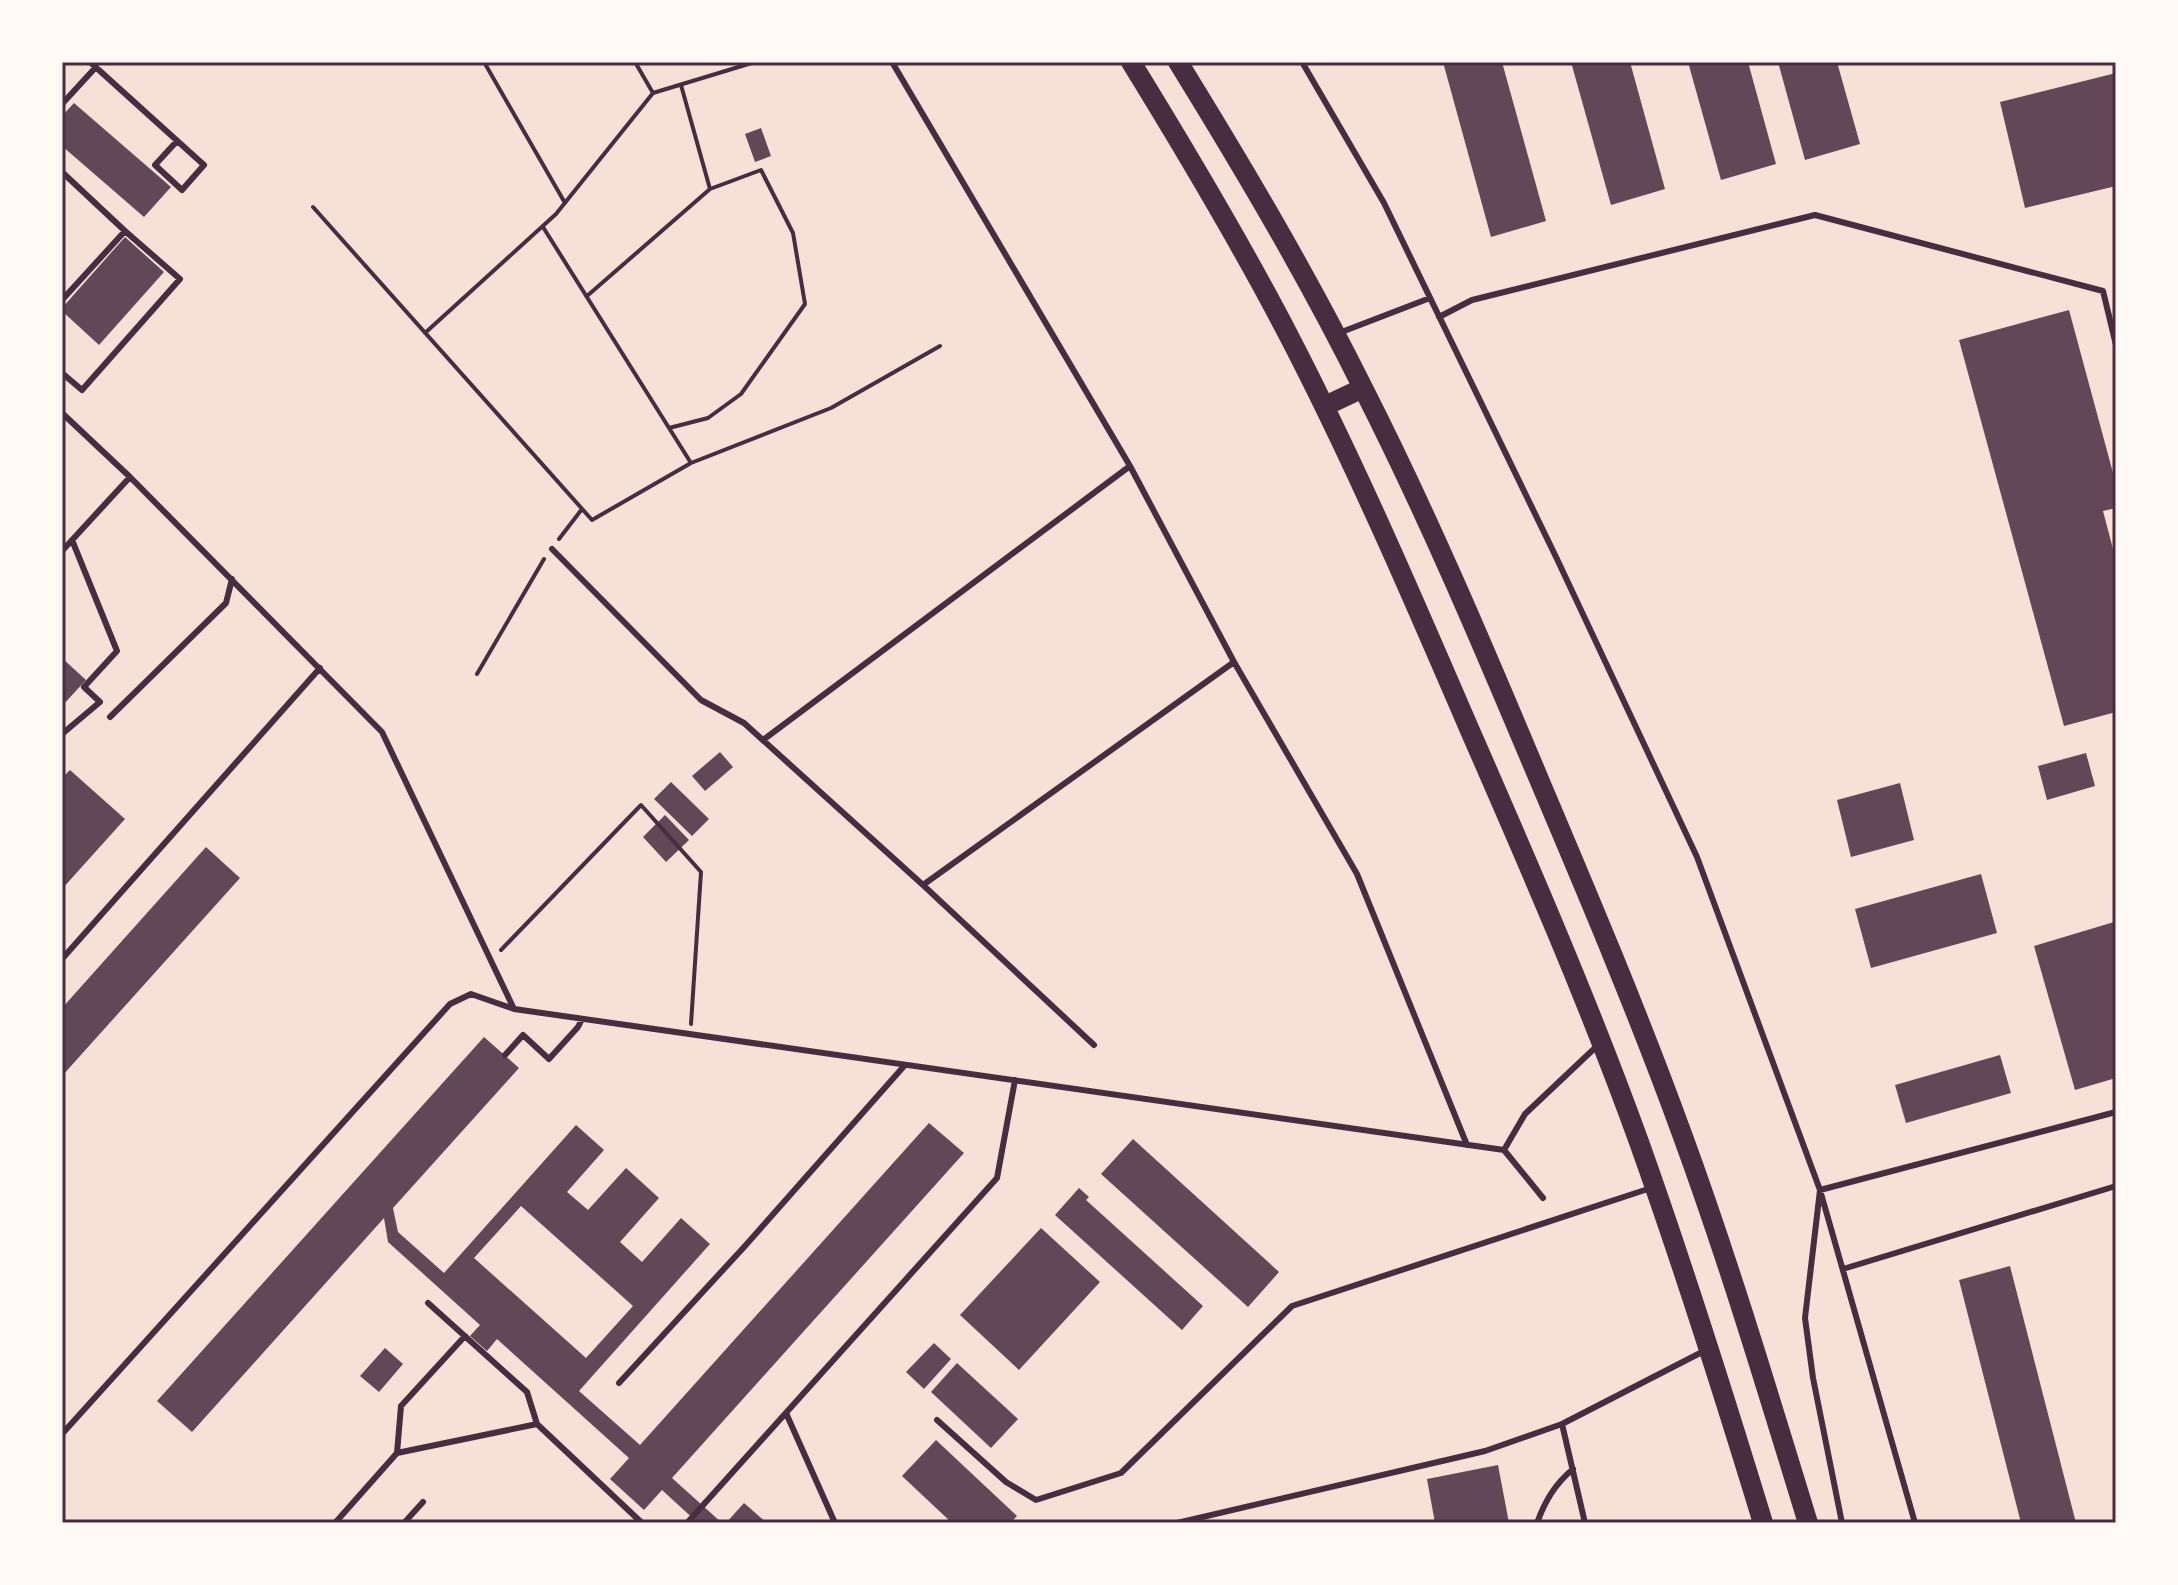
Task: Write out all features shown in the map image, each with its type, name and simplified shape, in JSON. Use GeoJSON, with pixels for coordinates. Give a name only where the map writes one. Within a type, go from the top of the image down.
{"type":"FeatureCollection","features":[{"type":"Feature","properties":{"kind":"highway"},"geometry":{"type":"LineString","coordinates":[[1131,62],[1257,275],[1325,406],[1433,643],[1600,1043],[1709,1348],[1763,1523]]}},
{"type":"Feature","properties":{"kind":"highway"},"geometry":{"type":"LineString","coordinates":[[1178,62],[1336,335],[1415,493],[1463,600],[1642,1027],[1731,1277],[1808,1523]]}},
{"type":"Feature","properties":{"kind":"highway"},"geometry":{"type":"LineString","coordinates":[[1325,406],[1363,388]]}},
{"type":"Feature","properties":{"kind":"lane"},"geometry":{"type":"LineString","coordinates":[[892,62],[1130,466],[1234,662],[1357,874],[1467,1145]]}},
{"type":"Feature","properties":{"kind":"lane"},"geometry":{"type":"LineString","coordinates":[[1302,62],[1384,203],[1697,857],[1820,1190],[1915,1523]]}},
{"type":"Feature","properties":{"kind":"lane"},"geometry":{"type":"LineString","coordinates":[[62,104],[93,65],[204,165],[182,190],[155,165],[177,141]]}},
{"type":"Feature","properties":{"kind":"lane"},"geometry":{"type":"LineString","coordinates":[[62,172],[180,279],[82,390],[62,373]]}},
{"type":"Feature","properties":{"kind":"lane"},"geometry":{"type":"LineString","coordinates":[[1439,317],[1472,300],[1815,215],[2103,291],[2116,345]]}},
{"type":"Feature","properties":{"kind":"lane"},"geometry":{"type":"LineString","coordinates":[[62,300],[125,231]]}},
{"type":"Feature","properties":{"kind":"lane"},"geometry":{"type":"LineString","coordinates":[[1336,335],[1430,298]]}},
{"type":"Feature","properties":{"kind":"lane"},"geometry":{"type":"LineString","coordinates":[[62,413],[130,477],[382,732],[514,1009]]}},
{"type":"Feature","properties":{"kind":"lane"},"geometry":{"type":"LineString","coordinates":[[763,740],[1130,466]]}},
{"type":"Feature","properties":{"kind":"lane"},"geometry":{"type":"LineString","coordinates":[[62,551],[130,477]]}},
{"type":"Feature","properties":{"kind":"lane"},"geometry":{"type":"LineString","coordinates":[[62,734],[100,702],[84,687],[117,651],[72,540]]}},
{"type":"Feature","properties":{"kind":"lane"},"geometry":{"type":"LineString","coordinates":[[552,549],[701,700],[744,723],[1094,1045]]}},
{"type":"Feature","properties":{"kind":"lane"},"geometry":{"type":"LineString","coordinates":[[110,717],[226,603],[232,579]]}},
{"type":"Feature","properties":{"kind":"lane"},"geometry":{"type":"LineString","coordinates":[[923,885],[1234,662]]}},
{"type":"Feature","properties":{"kind":"lane"},"geometry":{"type":"LineString","coordinates":[[62,959],[320,668]]}},
{"type":"Feature","properties":{"kind":"lane"},"geometry":{"type":"LineString","coordinates":[[62,1434],[450,1004],[471,994],[514,1009],[1504,1150],[1543,1198]]}},
{"type":"Feature","properties":{"kind":"lane"},"geometry":{"type":"LineString","coordinates":[[505,1055],[523,1035],[549,1059],[582,1019]]}},
{"type":"Feature","properties":{"kind":"lane"},"geometry":{"type":"LineString","coordinates":[[1504,1150],[1525,1114],[1600,1043]]}},
{"type":"Feature","properties":{"kind":"lane"},"geometry":{"type":"LineString","coordinates":[[619,1383],[905,1065]]}},
{"type":"Feature","properties":{"kind":"lane"},"geometry":{"type":"LineString","coordinates":[[687,1523],[997,1178],[1015,1080]]}},
{"type":"Feature","properties":{"kind":"lane"},"geometry":{"type":"LineString","coordinates":[[1820,1190],[2116,1112]]}},
{"type":"Feature","properties":{"kind":"lane"},"geometry":{"type":"LineString","coordinates":[[1843,1269],[2116,1186]]}},
{"type":"Feature","properties":{"kind":"lane"},"geometry":{"type":"LineString","coordinates":[[937,1420],[1006,1482],[1036,1500],[1121,1473],[1292,1306],[1654,1187]]}},
{"type":"Feature","properties":{"kind":"lane"},"geometry":{"type":"LineString","coordinates":[[1820,1190],[1805,1318],[1813,1378],[1842,1523]]}},
{"type":"Feature","properties":{"kind":"lane"},"geometry":{"type":"LineString","coordinates":[[428,1303],[527,1392],[537,1424],[642,1523]]}},
{"type":"Feature","properties":{"kind":"lane"},"geometry":{"type":"LineString","coordinates":[[335,1523],[397,1453],[401,1406],[465,1336]]}},
{"type":"Feature","properties":{"kind":"lane"},"geometry":{"type":"LineString","coordinates":[[1177,1523],[1485,1451],[1562,1424],[1709,1348]]}},
{"type":"Feature","properties":{"kind":"lane"},"geometry":{"type":"LineString","coordinates":[[786,1413],[835,1523]]}},
{"type":"Feature","properties":{"kind":"lane"},"geometry":{"type":"LineString","coordinates":[[397,1453],[537,1424]]}},
{"type":"Feature","properties":{"kind":"lane"},"geometry":{"type":"LineString","coordinates":[[1562,1424],[1585,1523]]}},
{"type":"Feature","properties":{"kind":"lane"},"geometry":{"type":"LineString","coordinates":[[1537,1523],[1545,1500],[1573,1469]]}},
{"type":"Feature","properties":{"kind":"lane"},"geometry":{"type":"LineString","coordinates":[[404,1523],[423,1502]]}},
{"type":"Feature","properties":{"kind":"path"},"geometry":{"type":"LineString","coordinates":[[484,62],[565,203]]}},
{"type":"Feature","properties":{"kind":"path"},"geometry":{"type":"LineString","coordinates":[[635,62],[653,93]]}},
{"type":"Feature","properties":{"kind":"path"},"geometry":{"type":"LineString","coordinates":[[425,333],[543,227],[653,93],[755,62]]}},
{"type":"Feature","properties":{"kind":"path"},"geometry":{"type":"LineString","coordinates":[[681,85],[710,189]]}},
{"type":"Feature","properties":{"kind":"path"},"geometry":{"type":"LineString","coordinates":[[587,296],[710,189],[761,170],[793,233],[805,304],[741,394],[708,418],[669,428]]}},
{"type":"Feature","properties":{"kind":"path"},"geometry":{"type":"LineString","coordinates":[[313,207],[592,520],[691,463],[831,408],[940,346]]}},
{"type":"Feature","properties":{"kind":"path"},"geometry":{"type":"LineString","coordinates":[[543,227],[691,463]]}},
{"type":"Feature","properties":{"kind":"path"},"geometry":{"type":"LineString","coordinates":[[477,674],[539,566],[582,509]]}},
{"type":"Feature","properties":{"kind":"path"},"geometry":{"type":"LineString","coordinates":[[491,960],[641,805],[701,872],[690,1034]]}},
{"type":"Feature","properties":{"kind":"building"},"geometry":{"type":"Polygon","coordinates":[[[1443,62],[1502,62],[1546,221],[1491,237],[1443,62]]]}},
{"type":"Feature","properties":{"kind":"building"},"geometry":{"type":"Polygon","coordinates":[[[1571,62],[1630,62],[1665,189],[1611,205],[1571,62]]]}},
{"type":"Feature","properties":{"kind":"building"},"geometry":{"type":"Polygon","coordinates":[[[1688,62],[1748,62],[1776,164],[1721,180],[1688,62]]]}},
{"type":"Feature","properties":{"kind":"building"},"geometry":{"type":"Polygon","coordinates":[[[1778,62],[1837,62],[1860,144],[1805,160],[1778,62]]]}},
{"type":"Feature","properties":{"kind":"building"},"geometry":{"type":"Polygon","coordinates":[[[2116,73],[2116,186],[2025,208],[2000,102],[2116,73]]]}},
{"type":"Feature","properties":{"kind":"building"},"geometry":{"type":"Polygon","coordinates":[[[74,103],[171,187],[144,217],[62,146],[62,116],[74,103]]]}},
{"type":"Feature","properties":{"kind":"building"},"geometry":{"type":"Polygon","coordinates":[[[761,128],[771,156],[755,162],[745,134],[761,128]]]}},
{"type":"Feature","properties":{"kind":"building"},"geometry":{"type":"Polygon","coordinates":[[[125,237],[164,272],[99,345],[62,308],[125,237]]]}},
{"type":"Feature","properties":{"kind":"building"},"geometry":{"type":"Polygon","coordinates":[[[2069,310],[2116,484],[2116,508],[2103,511],[2113,549],[2116,549],[2116,712],[2064,726],[1959,340],[2069,310]]]}},
{"type":"Feature","properties":{"kind":"building"},"geometry":{"type":"Polygon","coordinates":[[[62,658],[86,680],[62,706],[62,658]]]}},
{"type":"Feature","properties":{"kind":"building"},"geometry":{"type":"Polygon","coordinates":[[[720,752],[733,767],[705,791],[692,776],[720,752]]]}},
{"type":"Feature","properties":{"kind":"building"},"geometry":{"type":"Polygon","coordinates":[[[2086,753],[2095,786],[2047,800],[2038,766],[2086,753]]]}},
{"type":"Feature","properties":{"kind":"building"},"geometry":{"type":"Polygon","coordinates":[[[70,770],[125,819],[62,889],[62,778],[70,770]]]}},
{"type":"Feature","properties":{"kind":"building"},"geometry":{"type":"Polygon","coordinates":[[[671,782],[709,819],[692,836],[654,799],[671,782]]]}},
{"type":"Feature","properties":{"kind":"building"},"geometry":{"type":"Polygon","coordinates":[[[1900,783],[1914,840],[1851,857],[1837,800],[1900,783]]]}},
{"type":"Feature","properties":{"kind":"building"},"geometry":{"type":"Polygon","coordinates":[[[665,815],[689,840],[666,862],[643,837],[665,815]]]}},
{"type":"Feature","properties":{"kind":"building"},"geometry":{"type":"Polygon","coordinates":[[[206,847],[240,878],[62,1076],[62,1008],[206,847]]]}},
{"type":"Feature","properties":{"kind":"building"},"geometry":{"type":"Polygon","coordinates":[[[1981,874],[1997,933],[1871,968],[1855,909],[1981,874]]]}},
{"type":"Feature","properties":{"kind":"building"},"geometry":{"type":"Polygon","coordinates":[[[2114,922],[2116,1078],[2075,1090],[2034,946],[2114,922]]]}},
{"type":"Feature","properties":{"kind":"building"},"geometry":{"type":"Polygon","coordinates":[[[484,1037],[519,1068],[393,1208],[398,1232],[444,1273],[576,1125],[604,1150],[567,1192],[588,1210],[626,1168],[659,1198],[620,1242],[642,1262],[681,1218],[710,1244],[579,1391],[640,1445],[929,1123],[964,1153],[672,1478],[722,1523],[698,1523],[662,1490],[644,1510],[610,1479],[629,1458],[497,1339],[487,1351],[470,1336],[480,1325],[388,1242],[384,1218],[192,1432],[157,1401],[484,1037]],[[521,1206],[474,1258],[586,1358],[633,1306],[521,1206]]]}},
{"type":"Feature","properties":{"kind":"building"},"geometry":{"type":"Polygon","coordinates":[[[2000,1055],[2011,1093],[1906,1123],[1895,1085],[2000,1055]]]}},
{"type":"Feature","properties":{"kind":"building"},"geometry":{"type":"Polygon","coordinates":[[[1133,1139],[1279,1272],[1248,1307],[1101,1174],[1133,1139]]]}},
{"type":"Feature","properties":{"kind":"building"},"geometry":{"type":"Polygon","coordinates":[[[1079,1188],[1089,1197],[1086,1200],[1203,1306],[1182,1330],[1055,1215],[1079,1188]]]}},
{"type":"Feature","properties":{"kind":"building"},"geometry":{"type":"Polygon","coordinates":[[[1041,1228],[1100,1282],[1019,1370],[960,1315],[1041,1228]]]}},
{"type":"Feature","properties":{"kind":"building"},"geometry":{"type":"Polygon","coordinates":[[[2010,1266],[2076,1523],[2021,1523],[1959,1280],[2010,1266]]]}},
{"type":"Feature","properties":{"kind":"building"},"geometry":{"type":"Polygon","coordinates":[[[934,1343],[951,1359],[924,1389],[906,1372],[934,1343]]]}},
{"type":"Feature","properties":{"kind":"building"},"geometry":{"type":"Polygon","coordinates":[[[385,1348],[403,1364],[379,1392],[360,1376],[385,1348]]]}},
{"type":"Feature","properties":{"kind":"building"},"geometry":{"type":"Polygon","coordinates":[[[957,1363],[1018,1419],[991,1448],[931,1392],[957,1363]]]}},
{"type":"Feature","properties":{"kind":"building"},"geometry":{"type":"Polygon","coordinates":[[[936,1440],[1017,1516],[1010,1523],[952,1523],[902,1476],[936,1440]]]}},
{"type":"Feature","properties":{"kind":"building"},"geometry":{"type":"Polygon","coordinates":[[[1498,1465],[1509,1523],[1435,1523],[1427,1479],[1498,1465]]]}},
{"type":"Feature","properties":{"kind":"building"},"geometry":{"type":"Polygon","coordinates":[[[744,1503],[767,1523],[726,1523],[744,1503]]]}}]}
